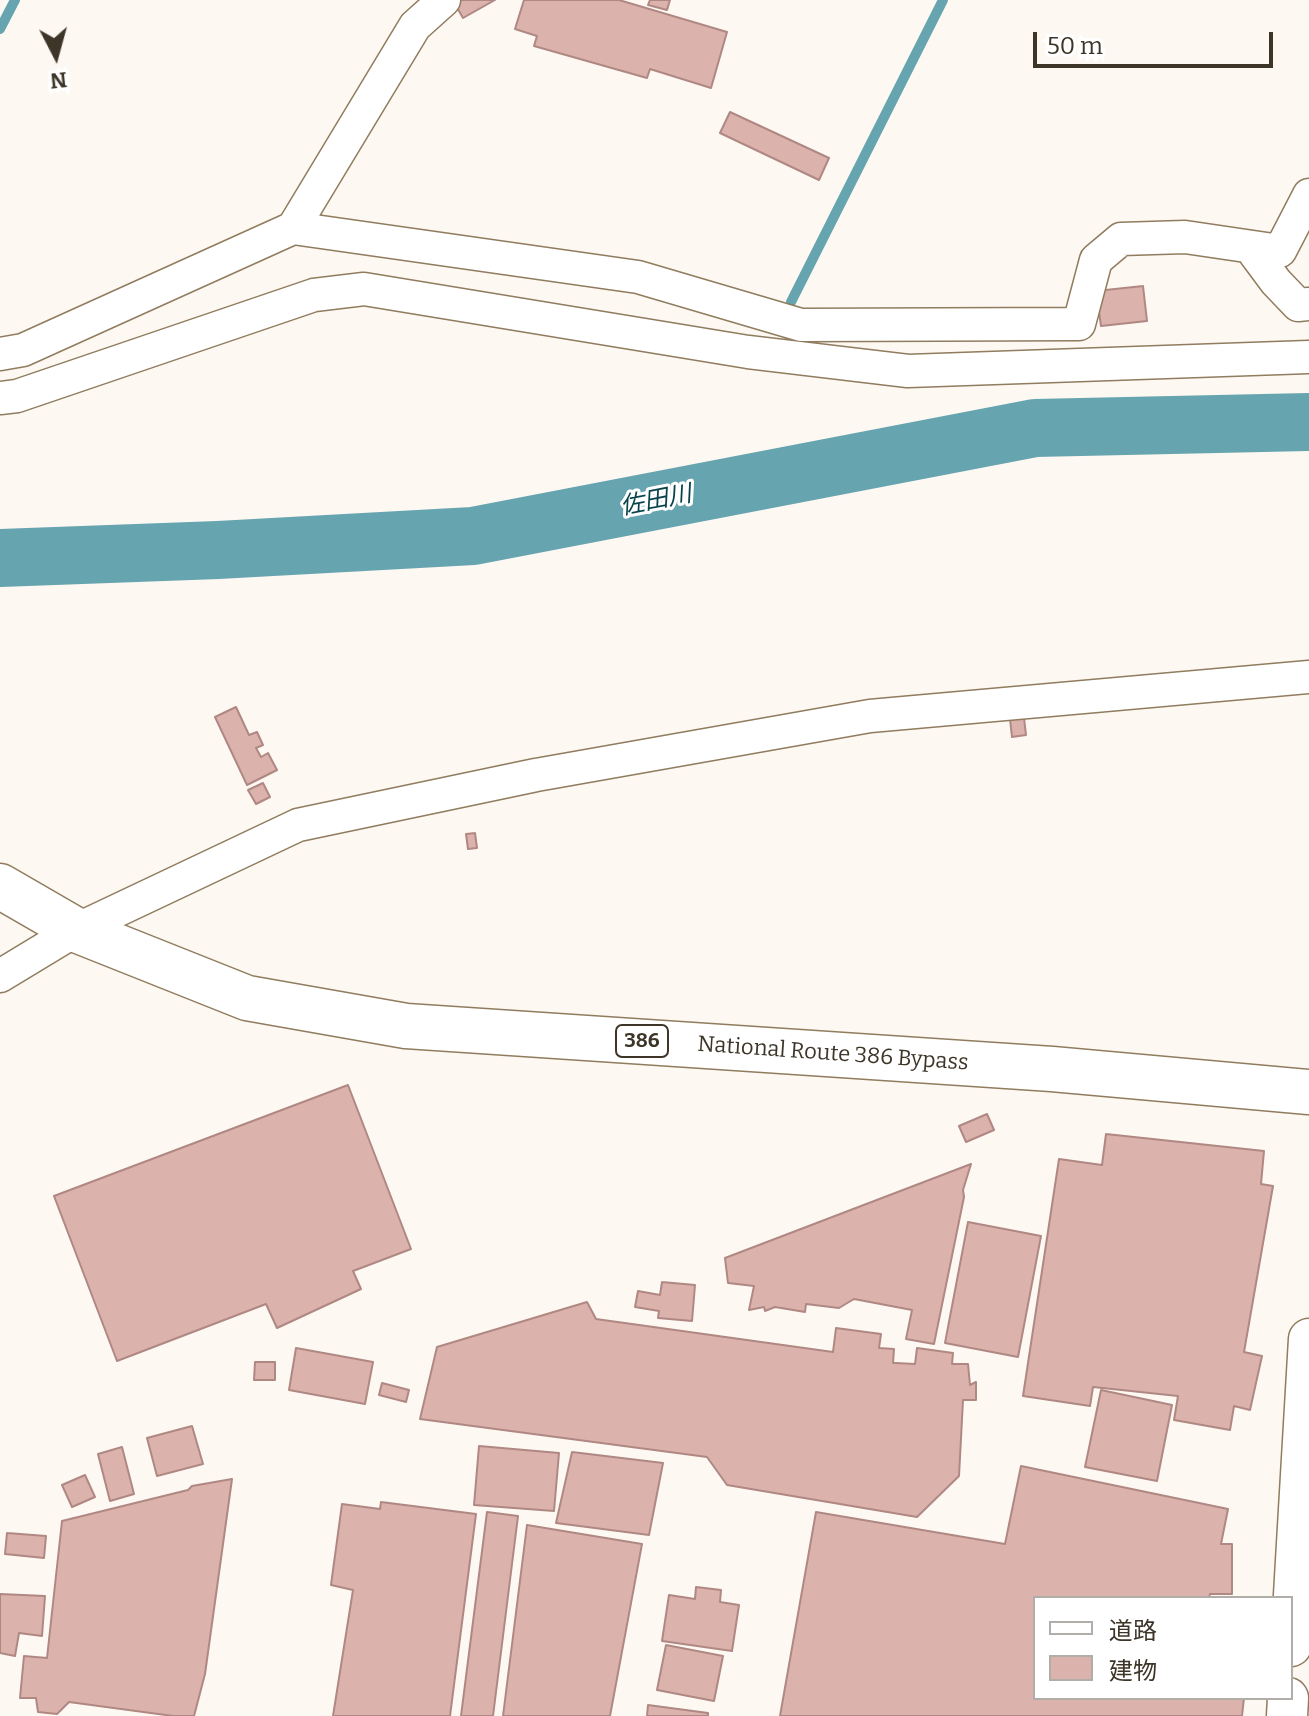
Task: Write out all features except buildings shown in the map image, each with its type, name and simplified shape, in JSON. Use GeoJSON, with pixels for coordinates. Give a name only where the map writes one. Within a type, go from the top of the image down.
{"type":"FeatureCollection","features":[{"type":"Feature","properties":{"kind":"highway","name":"National Route 386 Bypass"},"geometry":{"type":"LineString","coordinates":[[0,886],[76,930],[247,998],[406,1026],[1052,1069],[1309,1092]]}},
{"type":"Feature","properties":{"kind":"street"},"geometry":{"type":"LineString","coordinates":[[293,228],[415,26],[444,0]]}},
{"type":"Feature","properties":{"kind":"street"},"geometry":{"type":"LineString","coordinates":[[0,354],[23,350],[293,228],[638,277],[801,325],[1079,324],[1096,260],[1121,239],[1185,237],[1280,251],[1309,195]]}},
{"type":"Feature","properties":{"kind":"street"},"geometry":{"type":"LineString","coordinates":[[1250,247],[1298,305],[1309,304]]}},
{"type":"Feature","properties":{"kind":"street"},"geometry":{"type":"LineString","coordinates":[[0,398],[17,396],[314,295],[364,289],[748,352],[908,371],[1309,357]]}},
{"type":"Feature","properties":{"kind":"street"},"geometry":{"type":"LineString","coordinates":[[0,976],[76,930],[298,825],[521,778],[870,716],[1309,677]]}},
{"type":"Feature","properties":{"kind":"street"},"geometry":{"type":"LineString","coordinates":[[1293,1612],[1309,1339]]}},
{"type":"Feature","properties":{"kind":"waterway"},"geometry":{"type":"LineString","coordinates":[[0,29],[15,0]]}},
{"type":"Feature","properties":{"kind":"waterway"},"geometry":{"type":"LineString","coordinates":[[791,302],[943,0]]}},
{"type":"Feature","properties":{"kind":"waterway","name":"佐田川"},"geometry":{"type":"LineString","coordinates":[[0,558],[473,536],[1035,428],[1309,422]]}}]}
